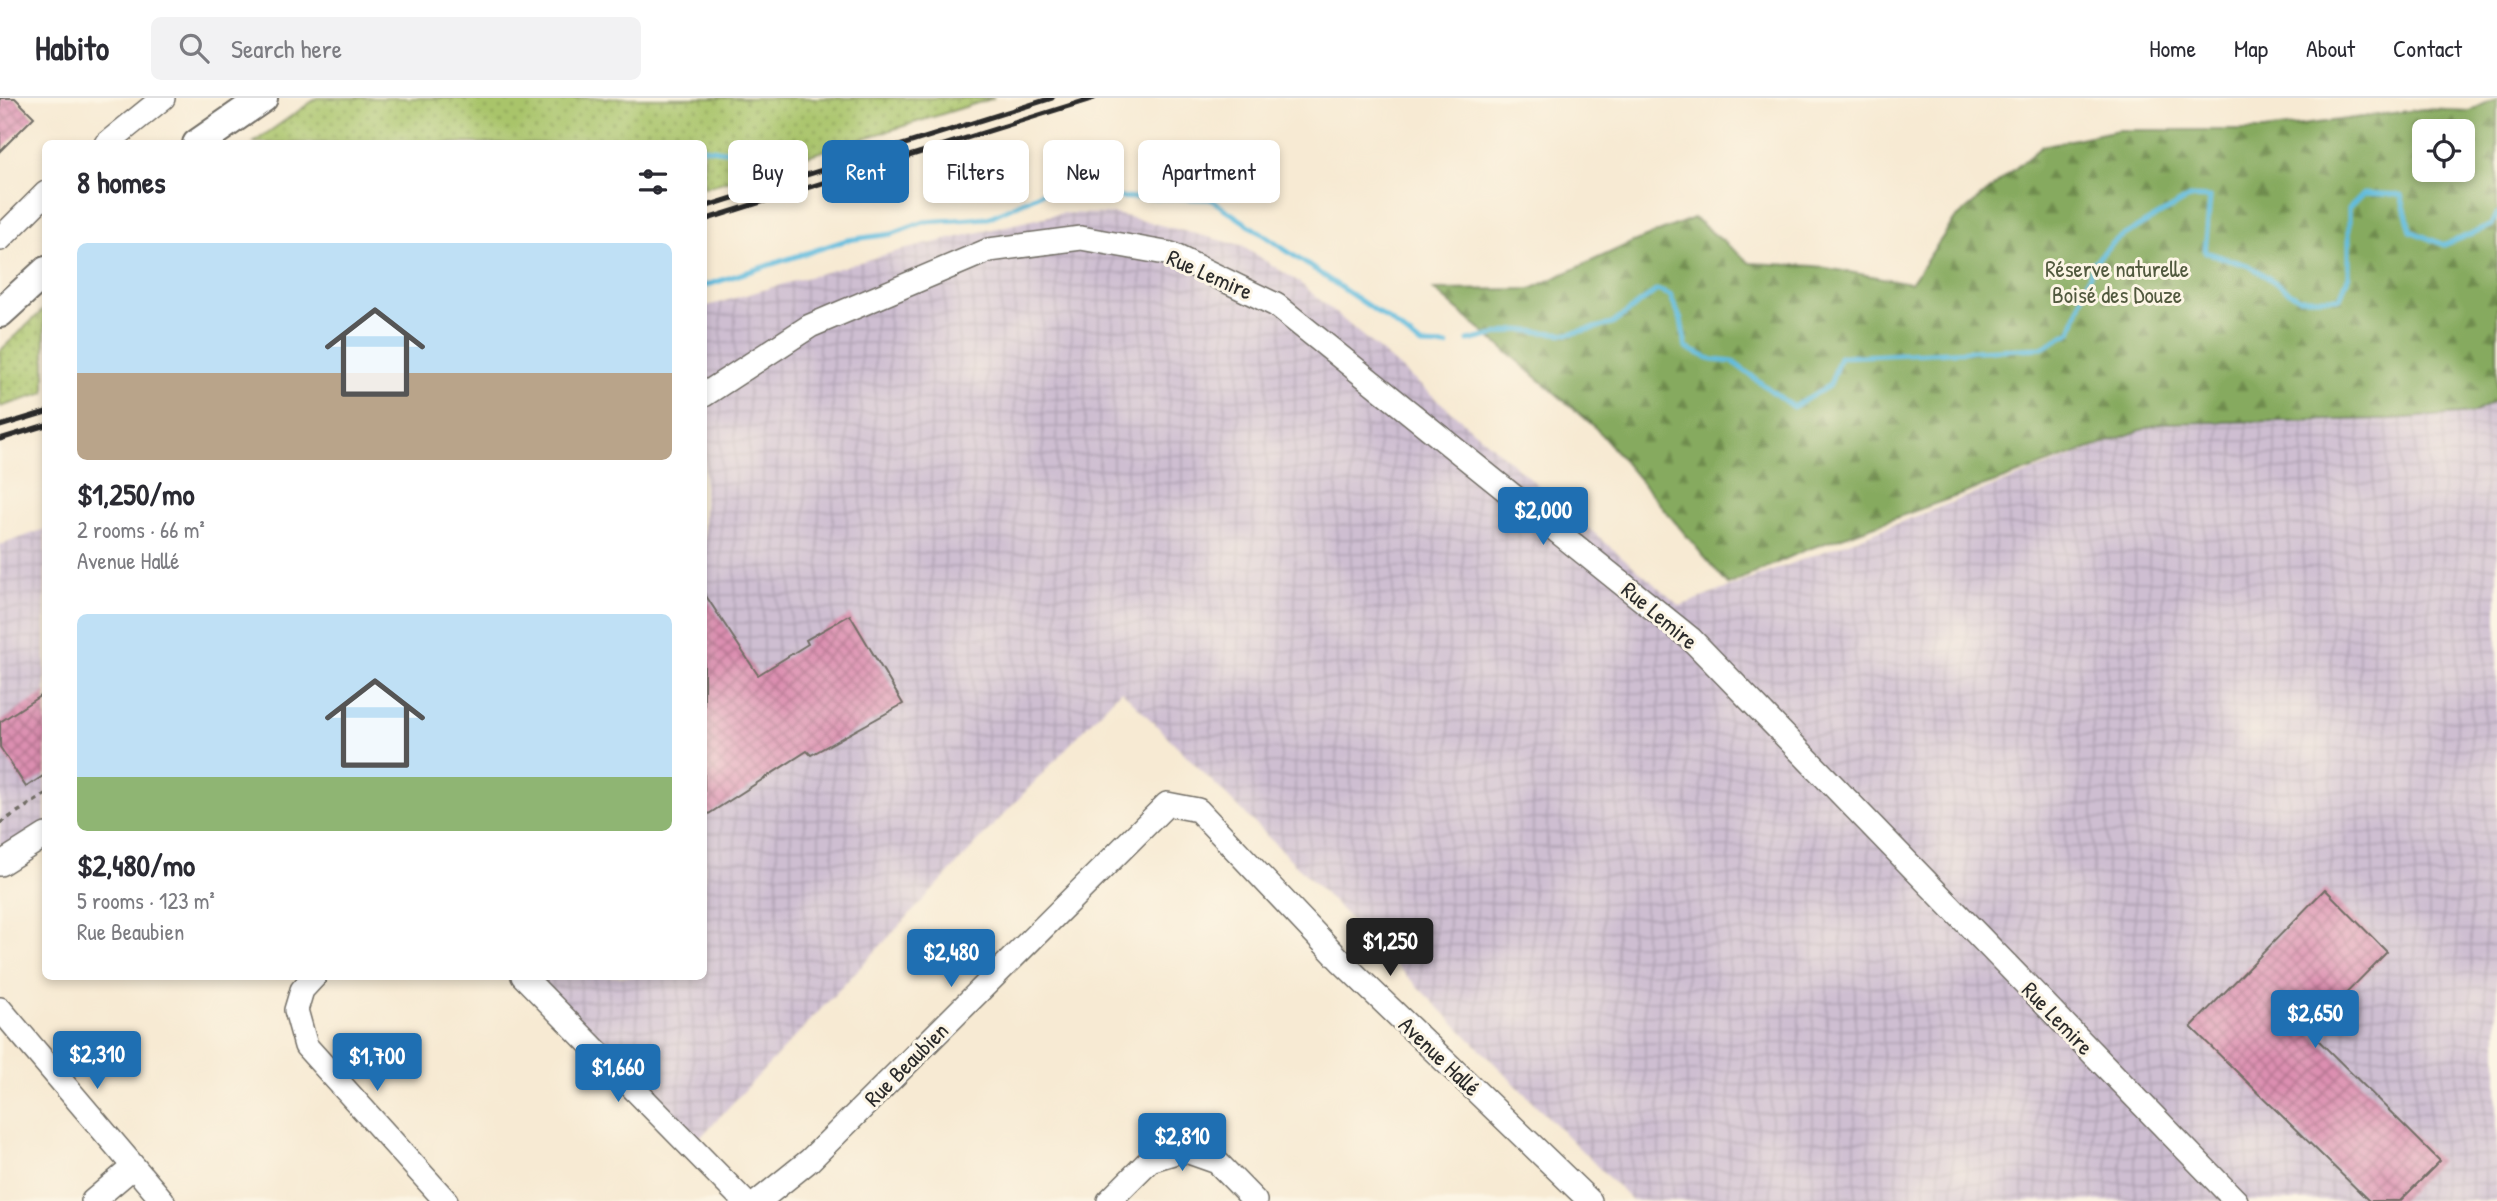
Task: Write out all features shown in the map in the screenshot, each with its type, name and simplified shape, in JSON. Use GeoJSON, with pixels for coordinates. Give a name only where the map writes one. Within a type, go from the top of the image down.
{"type":"FeatureCollection","features":[{"type":"Feature","properties":{"kind":"main road"},"geometry":{"type":"LineString","coordinates":[[203,140],[263,98]]}},
{"type":"Feature","properties":{"kind":"main road"},"geometry":{"type":"LineString","coordinates":[[0,313],[42,275]]}},
{"type":"Feature","properties":{"kind":"street"},"geometry":{"type":"LineString","coordinates":[[111,140],[163,98]]}},
{"type":"Feature","properties":{"kind":"street"},"geometry":{"type":"LineString","coordinates":[[0,239],[42,198]]}},
{"type":"Feature","properties":{"kind":"street","name":"Rue Lemire"},"geometry":{"type":"LineString","coordinates":[[707,393],[810,326],[989,250],[1081,238],[1171,254],[1276,305],[1691,639],[2236,1201]]}},
{"type":"Feature","properties":{"kind":"street","name":"Rue Beaubien"},"geometry":{"type":"LineString","coordinates":[[759,1201],[810,1160],[1167,804]]}},
{"type":"Feature","properties":{"kind":"street","name":"Avenue Hallé"},"geometry":{"type":"LineString","coordinates":[[1167,804],[1198,810],[1342,962],[1590,1201]]}},
{"type":"Feature","properties":{"kind":"street"},"geometry":{"type":"LineString","coordinates":[[0,864],[42,838]]}},
{"type":"Feature","properties":{"kind":"street"},"geometry":{"type":"LineString","coordinates":[[311,980],[302,990],[296,1010],[306,1046],[446,1201]]}},
{"type":"Feature","properties":{"kind":"street"},"geometry":{"type":"LineString","coordinates":[[527,980],[744,1201]]}},
{"type":"Feature","properties":{"kind":"street"},"geometry":{"type":"LineString","coordinates":[[0,1009],[163,1201]]}},
{"type":"Feature","properties":{"kind":"street"},"geometry":{"type":"LineString","coordinates":[[1109,1201],[1150,1160],[1184,1150],[1217,1162],[1255,1201]]}},
{"type":"Feature","properties":{"kind":"street"},"geometry":{"type":"LineString","coordinates":[[93,1201],[133,1167]]}},
{"type":"Feature","properties":{"kind":"path"},"geometry":{"type":"LineString","coordinates":[[0,823],[42,797]]}},
{"type":"Feature","properties":{"kind":"shaded area"},"geometry":{"type":"Polygon","coordinates":[[[1062,213],[1116,214],[1240,245],[1299,282],[1680,606],[2161,423],[2472,413],[2497,400],[2497,1201],[1632,1201],[1121,690],[695,1143],[533,980],[707,980],[707,306],[898,251],[1062,213]]]}},
{"type":"Feature","properties":{"kind":"shaded area"},"geometry":{"type":"Polygon","coordinates":[[[42,530],[42,841],[0,868],[0,545],[42,530]]]}},
{"type":"Feature","properties":{"kind":"green space"},"geometry":{"type":"Polygon","coordinates":[[[317,98],[994,98],[859,140],[822,140],[822,151],[808,156],[808,140],[728,140],[728,181],[707,187],[707,140],[257,140],[317,98]]]}},
{"type":"Feature","properties":{"kind":"green space","name":"Réserve naturelle Boisé des Douze"},"geometry":{"type":"Polygon","coordinates":[[[2497,98],[2497,400],[2473,413],[2392,419],[2161,423],[1803,551],[1728,585],[1594,426],[1434,290],[1531,289],[1633,242],[1694,218],[1750,263],[1815,266],[1911,283],[1955,219],[2042,146],[2118,130],[2264,130],[2423,109],[2469,111],[2497,98]]]}},
{"type":"Feature","properties":{"kind":"green space"},"geometry":{"type":"Polygon","coordinates":[[[42,311],[42,394],[0,407],[0,351],[42,311]]]}},
{"type":"Feature","properties":{"kind":"building"},"geometry":{"type":"Polygon","coordinates":[[[0,98],[15,98],[34,117],[0,151],[0,98]]]}},
{"type":"Feature","properties":{"kind":"building"},"geometry":{"type":"Polygon","coordinates":[[[707,598],[758,675],[808,644],[806,640],[850,615],[903,704],[811,755],[807,751],[707,815],[707,598]]]}},
{"type":"Feature","properties":{"kind":"building"},"geometry":{"type":"Polygon","coordinates":[[[42,695],[42,777],[26,787],[0,747],[0,722],[42,695]]]}},
{"type":"Feature","properties":{"kind":"building"},"geometry":{"type":"Polygon","coordinates":[[[2325,889],[2387,952],[2309,1031],[2440,1161],[2400,1201],[2369,1201],[2191,1027],[2325,889]]]}},
{"type":"Feature","properties":{"kind":"waterway"},"geometry":{"type":"LineString","coordinates":[[707,148],[728,151]]}},
{"type":"Feature","properties":{"kind":"waterway"},"geometry":{"type":"LineString","coordinates":[[707,285],[847,240],[892,234],[924,222],[988,218],[1044,192],[1087,197],[1210,199],[1389,320],[1421,345],[1447,346]]}},
{"type":"Feature","properties":{"kind":"waterway"},"geometry":{"type":"LineString","coordinates":[[1468,341],[1517,330],[1568,334],[1612,324],[1657,290],[1670,295],[1681,320],[1686,348],[1713,360],[1733,362],[1793,407],[1830,385],[1840,357],[2042,348],[2071,332],[2094,262],[2116,240],[2190,197],[2210,198],[2205,252],[2250,266],[2299,298],[2340,298],[2349,275],[2349,208],[2364,193],[2401,195],[2411,231],[2444,245],[2492,225],[2497,214]]}},
{"type":"Feature","properties":{"kind":"railway"},"geometry":{"type":"LineString","coordinates":[[707,206],[1052,98]]}},
{"type":"Feature","properties":{"kind":"railway"},"geometry":{"type":"LineString","coordinates":[[707,219],[1094,98]]}},
{"type":"Feature","properties":{"kind":"railway"},"geometry":{"type":"LineString","coordinates":[[0,426],[42,413]]}},
{"type":"Feature","properties":{"kind":"railway"},"geometry":{"type":"LineString","coordinates":[[0,439],[42,426]]}}]}
